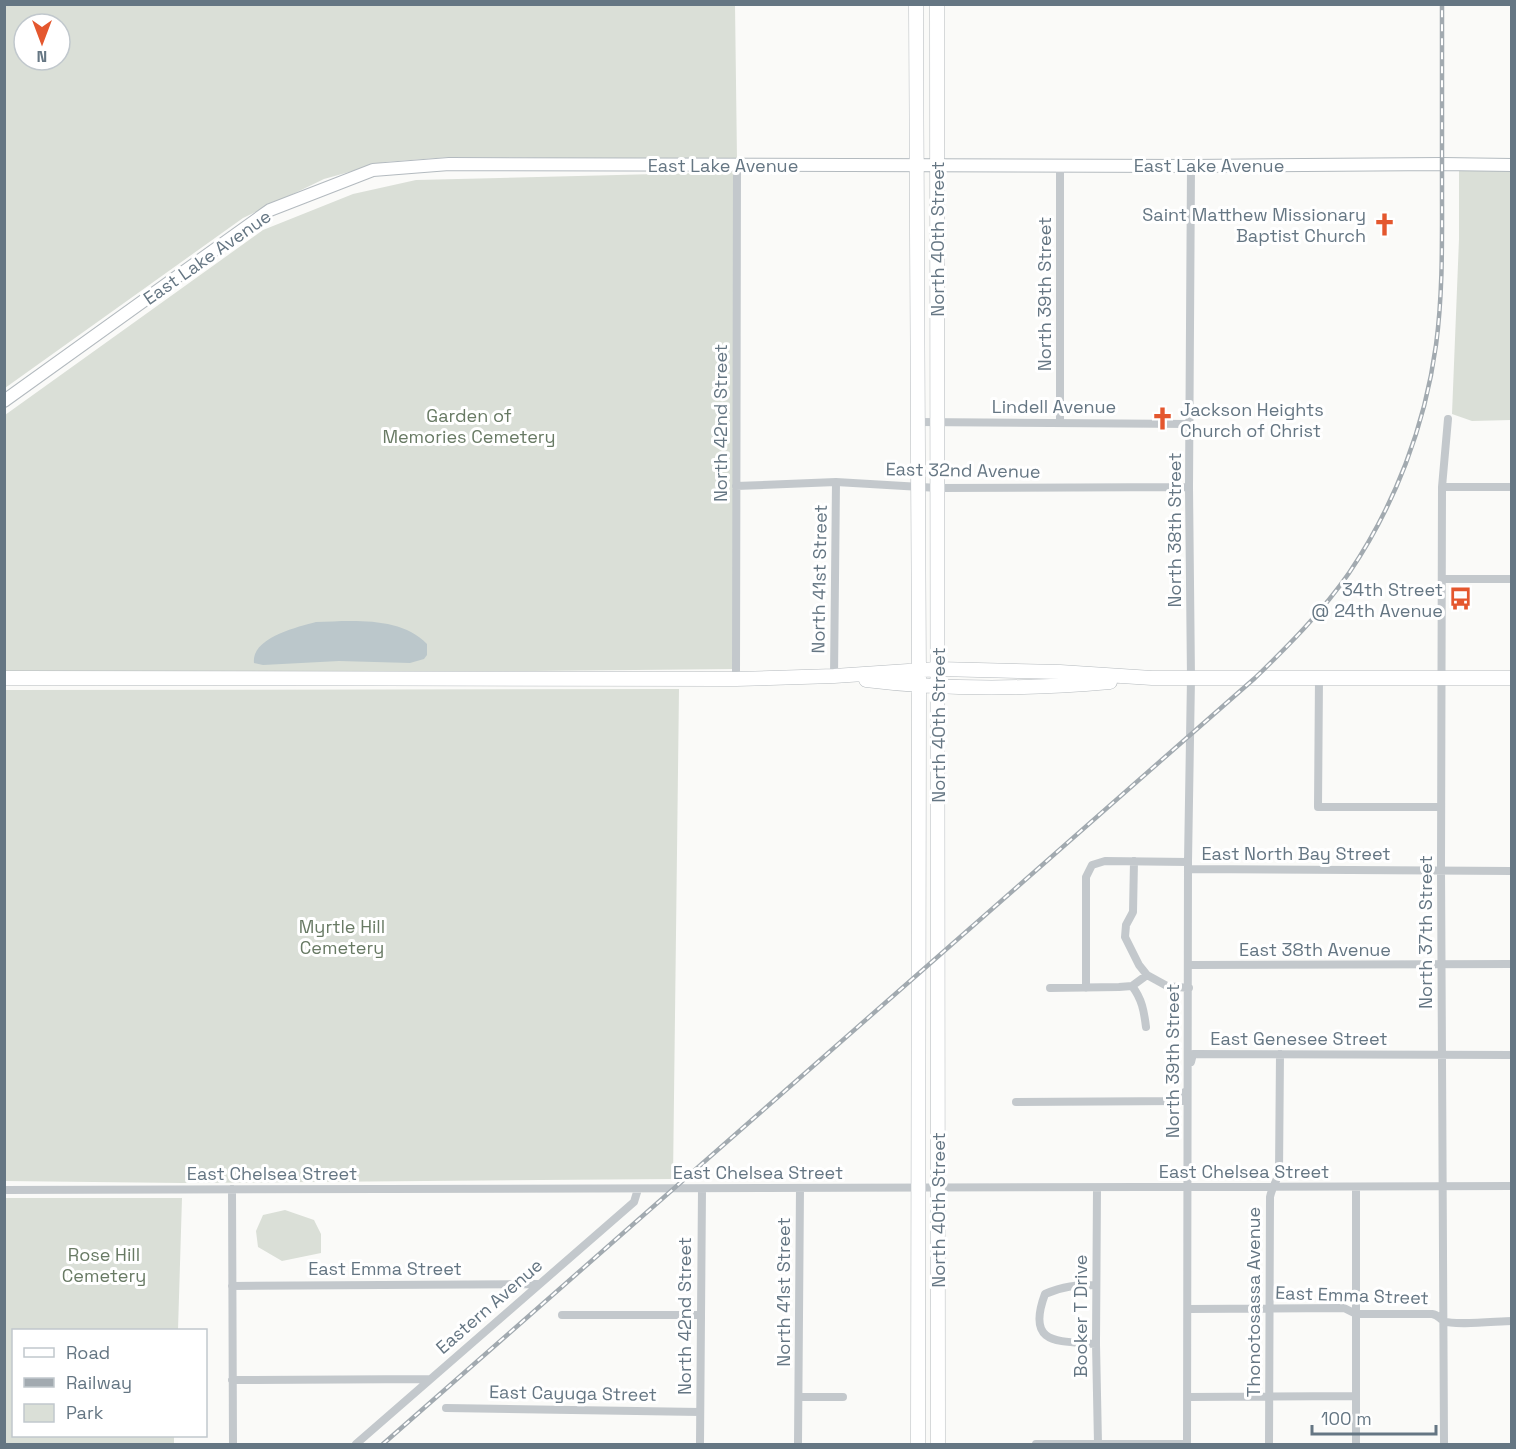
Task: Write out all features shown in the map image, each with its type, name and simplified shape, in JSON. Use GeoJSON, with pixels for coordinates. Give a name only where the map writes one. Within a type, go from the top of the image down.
{"type":"FeatureCollection","features":[{"type":"Feature","properties":{"kind":"main road","name":"North 40th Street"},"geometry":{"type":"LineString","coordinates":[[916,4],[919,677],[918,1444]]}},
{"type":"Feature","properties":{"kind":"main road","name":"North 40th Street"},"geometry":{"type":"LineString","coordinates":[[937,4],[938,1444]]}},
{"type":"Feature","properties":{"kind":"main road"},"geometry":{"type":"LineString","coordinates":[[4,678],[736,680],[834,676],[919,677],[938,669],[1060,672],[1152,678],[1512,678]]}},
{"type":"Feature","properties":{"kind":"main road"},"geometry":{"type":"LineString","coordinates":[[919,677],[938,686],[1059,685],[1152,678]]}},
{"type":"Feature","properties":{"kind":"street","name":"East Lake Avenue"},"geometry":{"type":"LineString","coordinates":[[4,401],[270,210],[373,170],[449,164],[1512,165]]}},
{"type":"Feature","properties":{"kind":"street","name":"North 39th Street"},"geometry":{"type":"LineString","coordinates":[[1060,165],[1060,422]]}},
{"type":"Feature","properties":{"kind":"street","name":"North 42nd Street"},"geometry":{"type":"LineString","coordinates":[[736,680],[737,166]]}},
{"type":"Feature","properties":{"kind":"street","name":"North 38th Street"},"geometry":{"type":"LineString","coordinates":[[1191,166],[1189,487],[1191,678]]}},
{"type":"Feature","properties":{"kind":"street"},"geometry":{"type":"LineString","coordinates":[[917,295],[937,295]]}},
{"type":"Feature","properties":{"kind":"street","name":"North 37th Street"},"geometry":{"type":"LineString","coordinates":[[1444,1444],[1441,966],[1442,487],[1448,419]]}},
{"type":"Feature","properties":{"kind":"street","name":"Lindell Avenue"},"geometry":{"type":"LineString","coordinates":[[918,422],[1190,424]]}},
{"type":"Feature","properties":{"kind":"street","name":"East 32nd Avenue"},"geometry":{"type":"LineString","coordinates":[[736,486],[836,482],[918,488],[1189,487]]}},
{"type":"Feature","properties":{"kind":"street","name":"North 41st Street"},"geometry":{"type":"LineString","coordinates":[[834,676],[836,482]]}},
{"type":"Feature","properties":{"kind":"street"},"geometry":{"type":"LineString","coordinates":[[1442,487],[1512,487]]}},
{"type":"Feature","properties":{"kind":"street"},"geometry":{"type":"LineString","coordinates":[[1442,579],[1512,579]]}},
{"type":"Feature","properties":{"kind":"street","name":"North 39th Street"},"geometry":{"type":"LineString","coordinates":[[1185,1444],[1188,1397],[1191,678]]}},
{"type":"Feature","properties":{"kind":"street"},"geometry":{"type":"LineString","coordinates":[[1319,678],[1318,807],[1441,807]]}},
{"type":"Feature","properties":{"kind":"street"},"geometry":{"type":"LineString","coordinates":[[919,849],[938,849]]}},
{"type":"Feature","properties":{"kind":"street"},"geometry":{"type":"LineString","coordinates":[[1134,861],[1133,912],[1126,925],[1125,936],[1139,965],[1147,975],[1167,986],[1189,988]]}},
{"type":"Feature","properties":{"kind":"street","name":"East North Bay Street"},"geometry":{"type":"LineString","coordinates":[[1086,988],[1086,877],[1092,866],[1098,862],[1512,871]]}},
{"type":"Feature","properties":{"kind":"street","name":"East 38th Avenue"},"geometry":{"type":"LineString","coordinates":[[1190,965],[1512,964]]}},
{"type":"Feature","properties":{"kind":"street"},"geometry":{"type":"LineString","coordinates":[[1050,988],[1132,986],[1147,975]]}},
{"type":"Feature","properties":{"kind":"street"},"geometry":{"type":"LineString","coordinates":[[1132,986],[1139,996],[1146,1027]]}},
{"type":"Feature","properties":{"kind":"street"},"geometry":{"type":"LineString","coordinates":[[918,1028],[938,1028]]}},
{"type":"Feature","properties":{"kind":"street","name":"East Genesee Street"},"geometry":{"type":"LineString","coordinates":[[1016,1102],[1183,1101],[1192,1054],[1512,1055]]}},
{"type":"Feature","properties":{"kind":"street","name":"Thonotosassa Avenue"},"geometry":{"type":"LineString","coordinates":[[1269,1444],[1272,1188],[1278,1179],[1279,1172],[1280,1054]]}},
{"type":"Feature","properties":{"kind":"street","name":"East Chelsea Street"},"geometry":{"type":"LineString","coordinates":[[4,1190],[1512,1186]]}},
{"type":"Feature","properties":{"kind":"street"},"geometry":{"type":"LineString","coordinates":[[1356,1187],[1356,1444]]}},
{"type":"Feature","properties":{"kind":"street","name":"North 42nd Street"},"geometry":{"type":"LineString","coordinates":[[700,1444],[702,1188]]}},
{"type":"Feature","properties":{"kind":"street","name":"North 41st Street"},"geometry":{"type":"LineString","coordinates":[[798,1444],[800,1188]]}},
{"type":"Feature","properties":{"kind":"street","name":"Booker T Drive"},"geometry":{"type":"LineString","coordinates":[[1097,1188],[1098,1444]]}},
{"type":"Feature","properties":{"kind":"street"},"geometry":{"type":"LineString","coordinates":[[232,1189],[233,1444]]}},
{"type":"Feature","properties":{"kind":"street","name":"Eastern Avenue"},"geometry":{"type":"LineString","coordinates":[[356,1444],[634,1202],[638,1189]]}},
{"type":"Feature","properties":{"kind":"street","name":"East Emma Street"},"geometry":{"type":"LineString","coordinates":[[232,1286],[538,1284]]}},
{"type":"Feature","properties":{"kind":"street"},"geometry":{"type":"LineString","coordinates":[[1096,1285],[1060,1287],[1045,1294],[1040,1308],[1039,1323],[1045,1334],[1054,1341],[1096,1344]]}},
{"type":"Feature","properties":{"kind":"street","name":"East Emma Street"},"geometry":{"type":"LineString","coordinates":[[1188,1309],[1344,1308],[1356,1314],[1432,1314],[1444,1321],[1512,1321]]}},
{"type":"Feature","properties":{"kind":"street"},"geometry":{"type":"LineString","coordinates":[[562,1315],[700,1315]]}},
{"type":"Feature","properties":{"kind":"street"},"geometry":{"type":"LineString","coordinates":[[918,1321],[938,1321]]}},
{"type":"Feature","properties":{"kind":"street"},"geometry":{"type":"LineString","coordinates":[[232,1380],[430,1379]]}},
{"type":"Feature","properties":{"kind":"street"},"geometry":{"type":"LineString","coordinates":[[1188,1397],[1356,1396]]}},
{"type":"Feature","properties":{"kind":"street"},"geometry":{"type":"LineString","coordinates":[[799,1397],[843,1397]]}},
{"type":"Feature","properties":{"kind":"street"},"geometry":{"type":"LineString","coordinates":[[918,1397],[938,1397]]}},
{"type":"Feature","properties":{"kind":"street","name":"East Cayuga Street"},"geometry":{"type":"LineString","coordinates":[[446,1407],[700,1412]]}},
{"type":"Feature","properties":{"kind":"street"},"geometry":{"type":"LineString","coordinates":[[1036,1444],[1185,1444]]}},
{"type":"Feature","properties":{"kind":"green space"},"geometry":{"type":"Polygon","coordinates":[[[5,5],[735,5],[737,160],[450,157],[385,162],[324,179],[243,218],[5,388],[5,5]]]}},
{"type":"Feature","properties":{"kind":"green space"},"geometry":{"type":"Polygon","coordinates":[[[1459,169],[1511,170],[1511,420],[1472,421],[1452,414],[1459,239],[1459,169]]]}},
{"type":"Feature","properties":{"kind":"green space","name":"Garden of Memories Cemetery"},"geometry":{"type":"Polygon","coordinates":[[[737,172],[736,669],[349,673],[5,673],[5,415],[263,230],[353,194],[416,180],[737,172]]]}},
{"type":"Feature","properties":{"kind":"green space","name":"Myrtle Hill Cemetery"},"geometry":{"type":"Polygon","coordinates":[[[679,689],[673,1179],[182,1183],[5,1181],[5,690],[679,689]]]}},
{"type":"Feature","properties":{"kind":"green space","name":"Rose Hill Cemetery"},"geometry":{"type":"Polygon","coordinates":[[[5,1198],[182,1198],[178,1329],[12,1329],[12,1437],[174,1437],[174,1444],[5,1444],[5,1198]]]}},
{"type":"Feature","properties":{"kind":"green space"},"geometry":{"type":"Polygon","coordinates":[[[285,1210],[314,1220],[321,1234],[321,1253],[282,1261],[258,1247],[256,1231],[263,1215],[285,1210]]]}},
{"type":"Feature","properties":{"kind":"shaded area"},"geometry":{"type":"Polygon","coordinates":[[[360,621],[390,624],[416,635],[427,644],[427,655],[424,659],[410,663],[339,661],[263,665],[254,663],[255,654],[267,640],[316,622],[360,621]]]}},
{"type":"Feature","properties":{"kind":"railway"},"geometry":{"type":"LineString","coordinates":[[383,1444],[1255,678],[1305,628],[1339,587],[1365,547],[1394,492],[1416,435],[1431,375],[1440,306],[1442,266],[1442,4]]}},
{"type":"Feature","properties":{"kind":"place","name":"Saint Matthew Missionary Baptist Church"},"geometry":{"type":"Point","coordinates":[1384,224]}},
{"type":"Feature","properties":{"kind":"place","name":"Jackson Heights Church of Christ"},"geometry":{"type":"Point","coordinates":[1162,419]}},
{"type":"Feature","properties":{"kind":"place","name":"34th Street @ 24th Avenue"},"geometry":{"type":"Point","coordinates":[1461,599]}}]}
